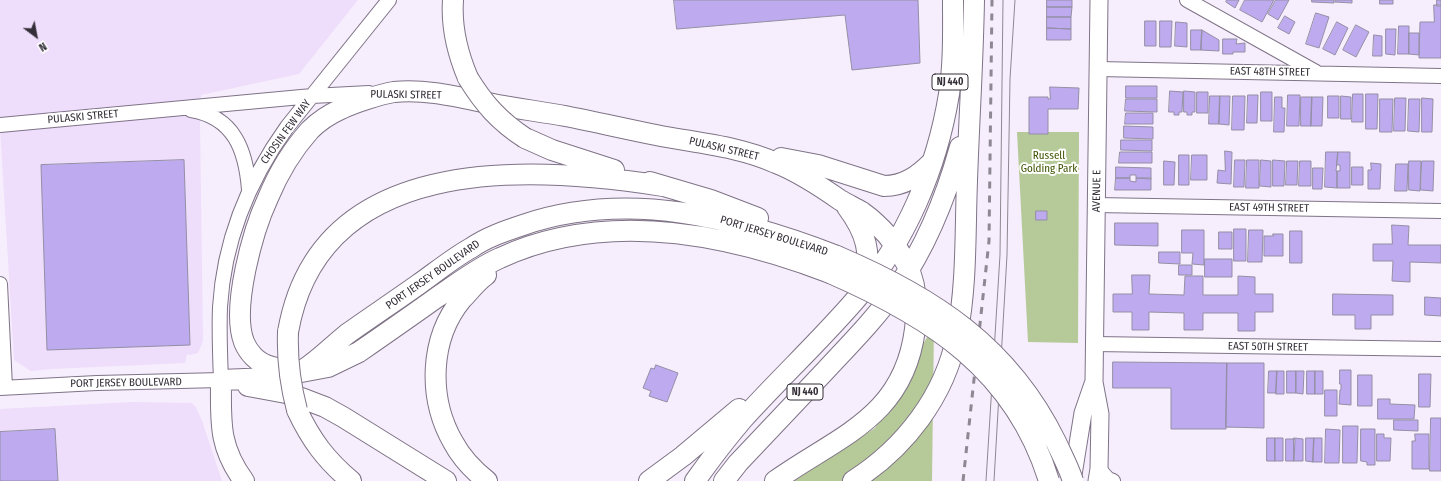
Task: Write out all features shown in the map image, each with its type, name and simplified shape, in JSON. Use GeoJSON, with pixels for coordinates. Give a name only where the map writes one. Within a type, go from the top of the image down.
{"type":"FeatureCollection","features":[{"type":"Feature","properties":{"kind":"highway"},"geometry":{"type":"LineString","coordinates":[[453,0],[453,31],[456,46],[468,78],[487,106],[498,118],[525,138],[552,150],[737,209],[834,265]]}},
{"type":"Feature","properties":{"kind":"highway","name":"NJ 440"},"geometry":{"type":"LineString","coordinates":[[695,481],[713,455],[743,419],[858,297],[895,245],[921,192],[939,140],[949,93],[953,46],[953,0]]}},
{"type":"Feature","properties":{"kind":"highway","name":"NJ 440"},"geometry":{"type":"LineString","coordinates":[[724,481],[738,463],[868,325],[887,302],[909,269],[934,222],[945,196],[961,146],[967,121],[973,46],[974,0]]}},
{"type":"Feature","properties":{"kind":"highway"},"geometry":{"type":"LineString","coordinates":[[300,371],[275,368],[262,364],[251,354],[243,341],[240,323],[242,286],[246,264],[259,220],[267,198],[278,178],[290,157],[310,130],[319,122],[341,108],[393,92]]}},
{"type":"Feature","properties":{"kind":"highway","name":"PULASKI STREET"},"geometry":{"type":"LineString","coordinates":[[393,92],[415,92],[462,98],[564,116],[752,153],[800,174],[871,219],[895,245],[909,269],[917,298],[913,346],[902,377],[894,391],[882,406],[855,430],[796,466],[775,481]]}},
{"type":"Feature","properties":{"kind":"highway"},"geometry":{"type":"LineString","coordinates":[[854,481],[879,463],[912,430],[924,414],[935,395],[952,356],[957,335],[962,294],[970,96]]}},
{"type":"Feature","properties":{"kind":"highway"},"geometry":{"type":"LineString","coordinates":[[752,153],[804,161],[884,186],[891,186],[906,182],[920,174],[932,162]]}},
{"type":"Feature","properties":{"kind":"highway"},"geometry":{"type":"LineString","coordinates":[[351,481],[338,470],[314,443],[298,410],[288,371],[288,332],[292,312],[298,293],[315,260],[327,244],[355,218],[370,209],[401,194],[458,179],[508,174],[568,174],[629,180],[663,186]]}},
{"type":"Feature","properties":{"kind":"highway","name":"PULASKI STREET"},"geometry":{"type":"LineString","coordinates":[[843,201],[860,228],[867,251],[868,260],[865,278],[858,297]]}},
{"type":"Feature","properties":{"kind":"highway","name":"PORT JERSEY BOULEVARD"},"geometry":{"type":"LineString","coordinates":[[300,371],[309,366],[347,334],[469,249],[499,233],[555,216],[577,212],[622,208],[655,209],[688,213],[720,219],[808,245],[834,265],[940,332],[978,363],[1004,392],[1024,423],[1040,457],[1048,481]]}},
{"type":"Feature","properties":{"kind":"highway","name":"PORT JERSEY BOULEVARD"},"geometry":{"type":"LineString","coordinates":[[221,380],[269,378],[328,367],[354,355],[464,279],[493,261],[539,242],[580,233],[622,230],[653,231],[700,237],[834,265],[887,279],[923,299],[950,317],[991,350],[1018,381],[1034,403],[1052,433],[1073,481]]}},
{"type":"Feature","properties":{"kind":"highway"},"geometry":{"type":"LineString","coordinates":[[486,481],[474,470],[453,443],[440,414],[435,382],[436,360],[443,332],[459,303],[482,277],[520,249]]}},
{"type":"Feature","properties":{"kind":"highway"},"geometry":{"type":"LineString","coordinates":[[858,297],[887,302],[904,313],[915,330]]}},
{"type":"Feature","properties":{"kind":"highway"},"geometry":{"type":"LineString","coordinates":[[649,481],[684,456],[812,346]]}},
{"type":"Feature","properties":{"kind":"highway"},"geometry":{"type":"LineString","coordinates":[[244,481],[232,462],[223,439],[221,425],[221,380],[286,393],[325,407],[446,481]]}},
{"type":"Feature","properties":{"kind":"main road","name":"AVENUE E"},"geometry":{"type":"LineString","coordinates":[[1098,475],[1100,414],[1094,382],[1094,344],[1099,0]]}},
{"type":"Feature","properties":{"kind":"main road","name":"AVENUE E"},"geometry":{"type":"LineString","coordinates":[[1073,481],[1083,414],[1094,382]]}},
{"type":"Feature","properties":{"kind":"street","name":"CHOSIN FEW WAY"},"geometry":{"type":"LineString","coordinates":[[221,380],[220,313],[222,284],[232,236],[249,190],[273,146],[389,0]]}},
{"type":"Feature","properties":{"kind":"street"},"geometry":{"type":"LineString","coordinates":[[1187,0],[1318,73]]}},
{"type":"Feature","properties":{"kind":"street","name":"EAST 48TH STREET"},"geometry":{"type":"LineString","coordinates":[[1098,69],[1441,76]]}},
{"type":"Feature","properties":{"kind":"street","name":"PULASKI STREET"},"geometry":{"type":"LineString","coordinates":[[0,125],[312,96],[393,92]]}},
{"type":"Feature","properties":{"kind":"street"},"geometry":{"type":"LineString","coordinates":[[181,108],[200,111],[221,121],[230,130],[242,150],[248,174],[249,190]]}},
{"type":"Feature","properties":{"kind":"street","name":"EAST 49TH STREET"},"geometry":{"type":"LineString","coordinates":[[1096,205],[1441,212]]}},
{"type":"Feature","properties":{"kind":"street"},"geometry":{"type":"LineString","coordinates":[[0,284],[3,388]]}},
{"type":"Feature","properties":{"kind":"street","name":"EAST 50TH STREET"},"geometry":{"type":"LineString","coordinates":[[1094,344],[1441,349]]}},
{"type":"Feature","properties":{"kind":"street","name":"PORT JERSEY BOULEVARD"},"geometry":{"type":"LineString","coordinates":[[3,388],[97,383],[221,380]]}},
{"type":"Feature","properties":{"kind":"street"},"geometry":{"type":"LineString","coordinates":[[1098,475],[1113,481]]}},
{"type":"Feature","properties":{"kind":"shaded area"},"geometry":{"type":"Polygon","coordinates":[[[0,0],[358,0],[299,74],[201,95],[200,125],[203,341],[198,353],[190,355],[187,354],[185,363],[31,371],[14,360],[0,127],[0,0]]]}},
{"type":"Feature","properties":{"kind":"shaded area"},"geometry":{"type":"Polygon","coordinates":[[[132,402],[191,403],[195,406],[201,418],[222,481],[0,481],[0,409],[132,402]]]}},
{"type":"Feature","properties":{"kind":"green space","name":"Russell Golding Park"},"geometry":{"type":"Polygon","coordinates":[[[1017,132],[1079,132],[1078,343],[1028,342],[1017,132]]]}},
{"type":"Feature","properties":{"kind":"green space"},"geometry":{"type":"Polygon","coordinates":[[[934,325],[932,481],[794,481],[875,428],[934,325]]]}},
{"type":"Feature","properties":{"kind":"building"},"geometry":{"type":"Polygon","coordinates":[[[674,0],[918,0],[920,63],[852,70],[845,15],[677,29],[674,0]]]}},
{"type":"Feature","properties":{"kind":"building"},"geometry":{"type":"Polygon","coordinates":[[[1047,0],[1072,0],[1072,7],[1047,7],[1047,0]]]}},
{"type":"Feature","properties":{"kind":"building"},"geometry":{"type":"Polygon","coordinates":[[[1227,0],[1239,0],[1235,8],[1226,2],[1227,0]]]}},
{"type":"Feature","properties":{"kind":"building"},"geometry":{"type":"Polygon","coordinates":[[[1245,0],[1274,0],[1262,22],[1240,10],[1245,0]]]}},
{"type":"Feature","properties":{"kind":"building"},"geometry":{"type":"Polygon","coordinates":[[[1276,0],[1289,0],[1278,20],[1268,14],[1276,0]]]}},
{"type":"Feature","properties":{"kind":"building"},"geometry":{"type":"Polygon","coordinates":[[[1312,0],[1334,0],[1334,3],[1312,2],[1312,0]]]}},
{"type":"Feature","properties":{"kind":"building"},"geometry":{"type":"Polygon","coordinates":[[[1336,0],[1352,0],[1352,3],[1335,2],[1336,0]]]}},
{"type":"Feature","properties":{"kind":"building"},"geometry":{"type":"Polygon","coordinates":[[[1380,0],[1393,0],[1393,4],[1380,4],[1380,0]]]}},
{"type":"Feature","properties":{"kind":"building"},"geometry":{"type":"Polygon","coordinates":[[[1437,0],[1441,0],[1441,6],[1437,6],[1437,0]]]}},
{"type":"Feature","properties":{"kind":"building"},"geometry":{"type":"Polygon","coordinates":[[[1434,5],[1441,5],[1441,58],[1419,58],[1420,22],[1434,22],[1434,5]]]}},
{"type":"Feature","properties":{"kind":"building"},"geometry":{"type":"Polygon","coordinates":[[[1047,7],[1072,7],[1071,17],[1047,17],[1047,7]]]}},
{"type":"Feature","properties":{"kind":"building"},"geometry":{"type":"Polygon","coordinates":[[[1316,13],[1329,17],[1319,48],[1306,44],[1316,13]]]}},
{"type":"Feature","properties":{"kind":"building"},"geometry":{"type":"Polygon","coordinates":[[[1285,16],[1295,22],[1289,34],[1278,28],[1285,16]]]}},
{"type":"Feature","properties":{"kind":"building"},"geometry":{"type":"Polygon","coordinates":[[[1047,17],[1071,17],[1071,29],[1047,28],[1047,17]]]}},
{"type":"Feature","properties":{"kind":"building"},"geometry":{"type":"Polygon","coordinates":[[[1145,21],[1156,21],[1156,46],[1145,46],[1145,21]]]}},
{"type":"Feature","properties":{"kind":"building"},"geometry":{"type":"Polygon","coordinates":[[[1160,21],[1172,21],[1171,47],[1160,47],[1160,21]]]}},
{"type":"Feature","properties":{"kind":"building"},"geometry":{"type":"Polygon","coordinates":[[[1176,22],[1187,23],[1187,47],[1175,46],[1176,22]]]}},
{"type":"Feature","properties":{"kind":"building"},"geometry":{"type":"Polygon","coordinates":[[[1337,22],[1348,28],[1335,55],[1323,49],[1337,22]]]}},
{"type":"Feature","properties":{"kind":"building"},"geometry":{"type":"Polygon","coordinates":[[[1356,25],[1369,32],[1356,57],[1343,50],[1356,25]]]}},
{"type":"Feature","properties":{"kind":"building"},"geometry":{"type":"Polygon","coordinates":[[[1399,26],[1409,26],[1409,54],[1398,54],[1399,26]]]}},
{"type":"Feature","properties":{"kind":"building"},"geometry":{"type":"Polygon","coordinates":[[[1047,28],[1071,29],[1071,40],[1047,40],[1047,28]]]}},
{"type":"Feature","properties":{"kind":"building"},"geometry":{"type":"Polygon","coordinates":[[[1386,29],[1396,29],[1395,55],[1386,54],[1386,29]]]}},
{"type":"Feature","properties":{"kind":"building"},"geometry":{"type":"Polygon","coordinates":[[[1191,30],[1202,30],[1201,50],[1191,50],[1191,30]]]}},
{"type":"Feature","properties":{"kind":"building"},"geometry":{"type":"Polygon","coordinates":[[[1202,30],[1219,40],[1219,51],[1201,50],[1202,30]]]}},
{"type":"Feature","properties":{"kind":"building"},"geometry":{"type":"Polygon","coordinates":[[[1409,33],[1419,33],[1419,55],[1409,54],[1409,33]]]}},
{"type":"Feature","properties":{"kind":"building"},"geometry":{"type":"Polygon","coordinates":[[[1374,35],[1382,36],[1382,56],[1373,56],[1374,35]]]}},
{"type":"Feature","properties":{"kind":"building"},"geometry":{"type":"Polygon","coordinates":[[[1223,39],[1237,39],[1236,44],[1245,43],[1245,52],[1223,54],[1223,39]]]}},
{"type":"Feature","properties":{"kind":"building"},"geometry":{"type":"Polygon","coordinates":[[[1126,86],[1157,86],[1157,98],[1126,98],[1126,86]]]}},
{"type":"Feature","properties":{"kind":"building"},"geometry":{"type":"Polygon","coordinates":[[[1050,87],[1079,88],[1078,109],[1048,109],[1048,134],[1029,134],[1029,97],[1048,97],[1048,99],[1050,99],[1050,87]]]}},
{"type":"Feature","properties":{"kind":"building"},"geometry":{"type":"Polygon","coordinates":[[[1170,91],[1183,92],[1182,112],[1179,112],[1179,115],[1174,115],[1174,112],[1169,112],[1170,91]]]}},
{"type":"Feature","properties":{"kind":"building"},"geometry":{"type":"Polygon","coordinates":[[[1184,91],[1195,92],[1195,112],[1192,112],[1192,115],[1187,115],[1187,112],[1184,112],[1184,91]]]}},
{"type":"Feature","properties":{"kind":"building"},"geometry":{"type":"Polygon","coordinates":[[[1197,92],[1208,92],[1208,113],[1197,113],[1197,92]]]}},
{"type":"Feature","properties":{"kind":"building"},"geometry":{"type":"Polygon","coordinates":[[[1261,92],[1272,92],[1272,121],[1261,121],[1261,92]]]}},
{"type":"Feature","properties":{"kind":"building"},"geometry":{"type":"Polygon","coordinates":[[[1353,94],[1363,94],[1363,122],[1352,122],[1353,94]]]}},
{"type":"Feature","properties":{"kind":"building"},"geometry":{"type":"Polygon","coordinates":[[[1366,94],[1378,94],[1377,129],[1366,129],[1366,94]]]}},
{"type":"Feature","properties":{"kind":"building"},"geometry":{"type":"Polygon","coordinates":[[[1248,95],[1258,95],[1257,123],[1247,123],[1248,95]]]}},
{"type":"Feature","properties":{"kind":"building"},"geometry":{"type":"Polygon","coordinates":[[[1288,95],[1300,95],[1299,126],[1287,126],[1288,95]]]}},
{"type":"Feature","properties":{"kind":"building"},"geometry":{"type":"Polygon","coordinates":[[[1210,96],[1220,96],[1219,124],[1209,124],[1210,96]]]}},
{"type":"Feature","properties":{"kind":"building"},"geometry":{"type":"Polygon","coordinates":[[[1220,96],[1230,96],[1229,125],[1219,124],[1220,96]]]}},
{"type":"Feature","properties":{"kind":"building"},"geometry":{"type":"Polygon","coordinates":[[[1233,96],[1245,96],[1244,130],[1232,130],[1233,96]]]}},
{"type":"Feature","properties":{"kind":"building"},"geometry":{"type":"Polygon","coordinates":[[[1328,96],[1339,96],[1339,118],[1328,118],[1328,96]]]}},
{"type":"Feature","properties":{"kind":"building"},"geometry":{"type":"Polygon","coordinates":[[[1341,96],[1351,97],[1351,119],[1341,119],[1341,96]]]}},
{"type":"Feature","properties":{"kind":"building"},"geometry":{"type":"Polygon","coordinates":[[[1275,97],[1282,97],[1282,108],[1285,108],[1284,132],[1274,132],[1275,97]]]}},
{"type":"Feature","properties":{"kind":"building"},"geometry":{"type":"Polygon","coordinates":[[[1301,97],[1312,97],[1311,126],[1301,126],[1301,97]]]}},
{"type":"Feature","properties":{"kind":"building"},"geometry":{"type":"Polygon","coordinates":[[[1312,97],[1323,97],[1322,126],[1311,126],[1312,97]]]}},
{"type":"Feature","properties":{"kind":"building"},"geometry":{"type":"Polygon","coordinates":[[[1395,98],[1406,98],[1405,131],[1394,131],[1395,98]]]}},
{"type":"Feature","properties":{"kind":"building"},"geometry":{"type":"Polygon","coordinates":[[[1422,98],[1433,99],[1432,132],[1422,132],[1422,98]]]}},
{"type":"Feature","properties":{"kind":"building"},"geometry":{"type":"Polygon","coordinates":[[[1126,99],[1157,99],[1157,112],[1125,111],[1126,99]]]}},
{"type":"Feature","properties":{"kind":"building"},"geometry":{"type":"Polygon","coordinates":[[[1380,99],[1393,99],[1392,132],[1380,132],[1380,99]]]}},
{"type":"Feature","properties":{"kind":"building"},"geometry":{"type":"Polygon","coordinates":[[[1409,99],[1420,99],[1419,132],[1408,131],[1409,99]]]}},
{"type":"Feature","properties":{"kind":"building"},"geometry":{"type":"Polygon","coordinates":[[[1126,113],[1153,113],[1153,124],[1125,124],[1126,113]]]}},
{"type":"Feature","properties":{"kind":"building"},"geometry":{"type":"Polygon","coordinates":[[[1124,126],[1153,127],[1153,139],[1124,138],[1124,126]]]}},
{"type":"Feature","properties":{"kind":"building"},"geometry":{"type":"Polygon","coordinates":[[[1121,140],[1152,140],[1152,151],[1121,150],[1121,140]]]}},
{"type":"Feature","properties":{"kind":"building"},"geometry":{"type":"Polygon","coordinates":[[[1225,151],[1232,152],[1231,184],[1217,183],[1218,170],[1225,171],[1225,151]]]}},
{"type":"Feature","properties":{"kind":"building"},"geometry":{"type":"Polygon","coordinates":[[[1120,152],[1152,152],[1152,163],[1119,163],[1120,152]]]}},
{"type":"Feature","properties":{"kind":"building"},"geometry":{"type":"Polygon","coordinates":[[[1326,152],[1338,152],[1336,171],[1337,188],[1325,187],[1326,152]]]}},
{"type":"Feature","properties":{"kind":"building"},"geometry":{"type":"Polygon","coordinates":[[[1338,152],[1350,152],[1350,188],[1337,188],[1337,171],[1340,171],[1340,165],[1337,165],[1338,152]]]}},
{"type":"Feature","properties":{"kind":"building"},"geometry":{"type":"Polygon","coordinates":[[[1179,155],[1189,155],[1189,185],[1179,185],[1179,155]]]}},
{"type":"Feature","properties":{"kind":"building"},"geometry":{"type":"Polygon","coordinates":[[[1192,155],[1207,155],[1207,180],[1191,180],[1192,155]]]}},
{"type":"Feature","properties":{"kind":"building"},"geometry":{"type":"Polygon","coordinates":[[[184,160],[190,345],[47,350],[41,165],[184,160]]]}},
{"type":"Feature","properties":{"kind":"building"},"geometry":{"type":"Polygon","coordinates":[[[1235,160],[1245,160],[1244,187],[1234,187],[1235,160]]]}},
{"type":"Feature","properties":{"kind":"building"},"geometry":{"type":"Polygon","coordinates":[[[1247,160],[1259,160],[1259,188],[1246,188],[1247,160]]]}},
{"type":"Feature","properties":{"kind":"building"},"geometry":{"type":"Polygon","coordinates":[[[1261,160],[1271,161],[1271,187],[1260,186],[1261,160]]]}},
{"type":"Feature","properties":{"kind":"building"},"geometry":{"type":"Polygon","coordinates":[[[1273,160],[1285,161],[1284,186],[1273,186],[1273,160]]]}},
{"type":"Feature","properties":{"kind":"building"},"geometry":{"type":"Polygon","coordinates":[[[1164,161],[1175,162],[1174,185],[1164,185],[1164,161]]]}},
{"type":"Feature","properties":{"kind":"building"},"geometry":{"type":"Polygon","coordinates":[[[1287,161],[1298,161],[1297,185],[1286,185],[1287,161]]]}},
{"type":"Feature","properties":{"kind":"building"},"geometry":{"type":"Polygon","coordinates":[[[1300,161],[1311,161],[1311,186],[1299,186],[1300,161]]]}},
{"type":"Feature","properties":{"kind":"building"},"geometry":{"type":"Polygon","coordinates":[[[1409,161],[1421,161],[1420,191],[1409,190],[1409,161]]]}},
{"type":"Feature","properties":{"kind":"building"},"geometry":{"type":"Polygon","coordinates":[[[1422,161],[1434,161],[1433,191],[1421,190],[1422,161]]]}},
{"type":"Feature","properties":{"kind":"building"},"geometry":{"type":"Polygon","coordinates":[[[1371,163],[1381,164],[1380,189],[1368,189],[1368,170],[1371,170],[1371,163]]]}},
{"type":"Feature","properties":{"kind":"building"},"geometry":{"type":"Polygon","coordinates":[[[1396,164],[1408,164],[1407,191],[1395,191],[1396,164]]]}},
{"type":"Feature","properties":{"kind":"building"},"geometry":{"type":"Polygon","coordinates":[[[1116,167],[1151,168],[1151,179],[1136,178],[1136,175],[1130,175],[1130,178],[1116,178],[1116,167]]]}},
{"type":"Feature","properties":{"kind":"building"},"geometry":{"type":"Polygon","coordinates":[[[1352,167],[1363,167],[1363,185],[1352,185],[1352,167]]]}},
{"type":"Feature","properties":{"kind":"building"},"geometry":{"type":"Polygon","coordinates":[[[1313,168],[1323,168],[1322,189],[1313,189],[1313,168]]]}},
{"type":"Feature","properties":{"kind":"building"},"geometry":{"type":"Polygon","coordinates":[[[1116,178],[1130,178],[1130,181],[1136,182],[1136,178],[1151,178],[1151,190],[1115,190],[1116,178]]]}},
{"type":"Feature","properties":{"kind":"building"},"geometry":{"type":"Polygon","coordinates":[[[1036,211],[1047,211],[1047,220],[1036,220],[1036,211]]]}},
{"type":"Feature","properties":{"kind":"building"},"geometry":{"type":"Polygon","coordinates":[[[1115,223],[1158,223],[1158,246],[1115,245],[1115,223]]]}},
{"type":"Feature","properties":{"kind":"building"},"geometry":{"type":"Polygon","coordinates":[[[1392,225],[1409,226],[1408,245],[1441,245],[1441,263],[1410,262],[1410,282],[1392,281],[1393,261],[1373,261],[1373,244],[1392,244],[1392,225]]]}},
{"type":"Feature","properties":{"kind":"building"},"geometry":{"type":"Polygon","coordinates":[[[1234,229],[1246,229],[1246,261],[1234,261],[1234,229]]]}},
{"type":"Feature","properties":{"kind":"building"},"geometry":{"type":"Polygon","coordinates":[[[1182,230],[1204,230],[1204,265],[1192,264],[1193,253],[1182,253],[1182,230]]]}},
{"type":"Feature","properties":{"kind":"building"},"geometry":{"type":"Polygon","coordinates":[[[1249,230],[1263,230],[1262,262],[1248,262],[1249,230]]]}},
{"type":"Feature","properties":{"kind":"building"},"geometry":{"type":"Polygon","coordinates":[[[1290,231],[1302,231],[1302,263],[1290,263],[1290,231]]]}},
{"type":"Feature","properties":{"kind":"building"},"geometry":{"type":"Polygon","coordinates":[[[1219,232],[1232,232],[1232,249],[1219,249],[1219,232]]]}},
{"type":"Feature","properties":{"kind":"building"},"geometry":{"type":"Polygon","coordinates":[[[1273,234],[1283,234],[1283,256],[1264,256],[1264,236],[1273,236],[1273,234]]]}},
{"type":"Feature","properties":{"kind":"building"},"geometry":{"type":"Polygon","coordinates":[[[1159,252],[1180,252],[1180,264],[1159,263],[1159,252]]]}},
{"type":"Feature","properties":{"kind":"building"},"geometry":{"type":"Polygon","coordinates":[[[1205,259],[1232,259],[1232,277],[1205,277],[1205,259]]]}},
{"type":"Feature","properties":{"kind":"building"},"geometry":{"type":"Polygon","coordinates":[[[1179,265],[1192,265],[1192,275],[1179,275],[1179,265]]]}},
{"type":"Feature","properties":{"kind":"building"},"geometry":{"type":"Polygon","coordinates":[[[1132,275],[1150,275],[1149,294],[1184,295],[1185,276],[1203,276],[1203,295],[1238,295],[1238,276],[1255,277],[1255,294],[1273,294],[1273,312],[1255,312],[1255,331],[1238,331],[1238,313],[1203,313],[1203,330],[1184,330],[1184,313],[1149,312],[1149,330],[1132,330],[1132,312],[1113,312],[1113,294],[1132,294],[1132,275]]]}},
{"type":"Feature","properties":{"kind":"building"},"geometry":{"type":"Polygon","coordinates":[[[1333,294],[1393,295],[1393,315],[1371,315],[1371,329],[1355,329],[1355,315],[1333,315],[1333,294]]]}},
{"type":"Feature","properties":{"kind":"building"},"geometry":{"type":"Polygon","coordinates":[[[1425,297],[1441,298],[1441,316],[1425,315],[1425,297]]]}},
{"type":"Feature","properties":{"kind":"building"},"geometry":{"type":"Polygon","coordinates":[[[1113,362],[1227,363],[1226,429],[1171,429],[1171,388],[1113,388],[1113,362]]]}},
{"type":"Feature","properties":{"kind":"building"},"geometry":{"type":"Polygon","coordinates":[[[1227,363],[1264,363],[1264,428],[1226,427],[1227,363]]]}},
{"type":"Feature","properties":{"kind":"building"},"geometry":{"type":"Polygon","coordinates":[[[656,365],[678,373],[667,402],[649,396],[651,391],[643,388],[651,368],[654,369],[656,365]]]}},
{"type":"Feature","properties":{"kind":"building"},"geometry":{"type":"Polygon","coordinates":[[[1340,370],[1351,370],[1351,405],[1339,404],[1341,390],[1340,370]]]}},
{"type":"Feature","properties":{"kind":"building"},"geometry":{"type":"Polygon","coordinates":[[[1269,371],[1277,371],[1276,393],[1268,393],[1269,371]]]}},
{"type":"Feature","properties":{"kind":"building"},"geometry":{"type":"Polygon","coordinates":[[[1277,371],[1284,371],[1284,394],[1276,394],[1277,371]]]}},
{"type":"Feature","properties":{"kind":"building"},"geometry":{"type":"Polygon","coordinates":[[[1287,371],[1296,371],[1296,393],[1287,393],[1287,371]]]}},
{"type":"Feature","properties":{"kind":"building"},"geometry":{"type":"Polygon","coordinates":[[[1296,371],[1304,371],[1303,394],[1296,393],[1296,371]]]}},
{"type":"Feature","properties":{"kind":"building"},"geometry":{"type":"Polygon","coordinates":[[[1307,371],[1315,371],[1315,394],[1307,394],[1307,371]]]}},
{"type":"Feature","properties":{"kind":"building"},"geometry":{"type":"Polygon","coordinates":[[[1315,371],[1323,371],[1323,394],[1315,394],[1315,371]]]}},
{"type":"Feature","properties":{"kind":"building"},"geometry":{"type":"Polygon","coordinates":[[[1419,374],[1431,374],[1430,407],[1419,407],[1419,374]]]}},
{"type":"Feature","properties":{"kind":"building"},"geometry":{"type":"Polygon","coordinates":[[[1358,375],[1372,375],[1372,406],[1358,406],[1358,375]]]}},
{"type":"Feature","properties":{"kind":"building"},"geometry":{"type":"Polygon","coordinates":[[[1325,390],[1337,390],[1337,416],[1325,416],[1325,390]]]}},
{"type":"Feature","properties":{"kind":"building"},"geometry":{"type":"Polygon","coordinates":[[[1378,399],[1390,399],[1390,404],[1415,405],[1414,419],[1378,419],[1378,399]]]}},
{"type":"Feature","properties":{"kind":"building"},"geometry":{"type":"Polygon","coordinates":[[[1431,418],[1441,418],[1441,471],[1430,471],[1431,418]]]}},
{"type":"Feature","properties":{"kind":"building"},"geometry":{"type":"Polygon","coordinates":[[[1394,420],[1418,420],[1418,431],[1394,430],[1394,420]]]}},
{"type":"Feature","properties":{"kind":"building"},"geometry":{"type":"Polygon","coordinates":[[[1343,426],[1358,426],[1357,463],[1343,463],[1343,426]]]}},
{"type":"Feature","properties":{"kind":"building"},"geometry":{"type":"Polygon","coordinates":[[[55,429],[58,481],[0,481],[0,432],[55,429]]]}},
{"type":"Feature","properties":{"kind":"building"},"geometry":{"type":"Polygon","coordinates":[[[1326,429],[1340,430],[1339,463],[1325,463],[1326,429]]]}},
{"type":"Feature","properties":{"kind":"building"},"geometry":{"type":"Polygon","coordinates":[[[1361,429],[1375,429],[1375,465],[1367,465],[1367,462],[1361,461],[1361,429]]]}},
{"type":"Feature","properties":{"kind":"building"},"geometry":{"type":"Polygon","coordinates":[[[1377,434],[1384,434],[1384,438],[1391,438],[1390,461],[1377,461],[1377,434]]]}},
{"type":"Feature","properties":{"kind":"building"},"geometry":{"type":"Polygon","coordinates":[[[1415,434],[1429,434],[1429,469],[1412,469],[1412,441],[1415,441],[1415,434]]]}},
{"type":"Feature","properties":{"kind":"building"},"geometry":{"type":"Polygon","coordinates":[[[1267,438],[1275,438],[1275,461],[1267,461],[1267,438]]]}},
{"type":"Feature","properties":{"kind":"building"},"geometry":{"type":"Polygon","coordinates":[[[1275,438],[1283,438],[1283,461],[1275,461],[1275,438]]]}},
{"type":"Feature","properties":{"kind":"building"},"geometry":{"type":"Polygon","coordinates":[[[1294,438],[1303,439],[1303,461],[1294,461],[1294,438]]]}},
{"type":"Feature","properties":{"kind":"building"},"geometry":{"type":"Polygon","coordinates":[[[1306,438],[1314,438],[1313,462],[1306,461],[1306,438]]]}},
{"type":"Feature","properties":{"kind":"building"},"geometry":{"type":"Polygon","coordinates":[[[1314,438],[1322,438],[1322,462],[1313,462],[1314,438]]]}},
{"type":"Feature","properties":{"kind":"building"},"geometry":{"type":"Polygon","coordinates":[[[1286,439],[1295,439],[1294,461],[1286,461],[1286,439]]]}},
{"type":"Feature","properties":{"kind":"tram line"},"geometry":{"type":"LineString","coordinates":[[986,481],[1000,255],[1003,0]]}},
{"type":"Feature","properties":{"kind":"tram line"},"geometry":{"type":"LineString","coordinates":[[994,481],[1007,255],[1010,79],[1015,0]]}},
{"type":"Feature","properties":{"kind":"railway"},"geometry":{"type":"LineString","coordinates":[[963,481],[989,241],[992,0]]}}]}
